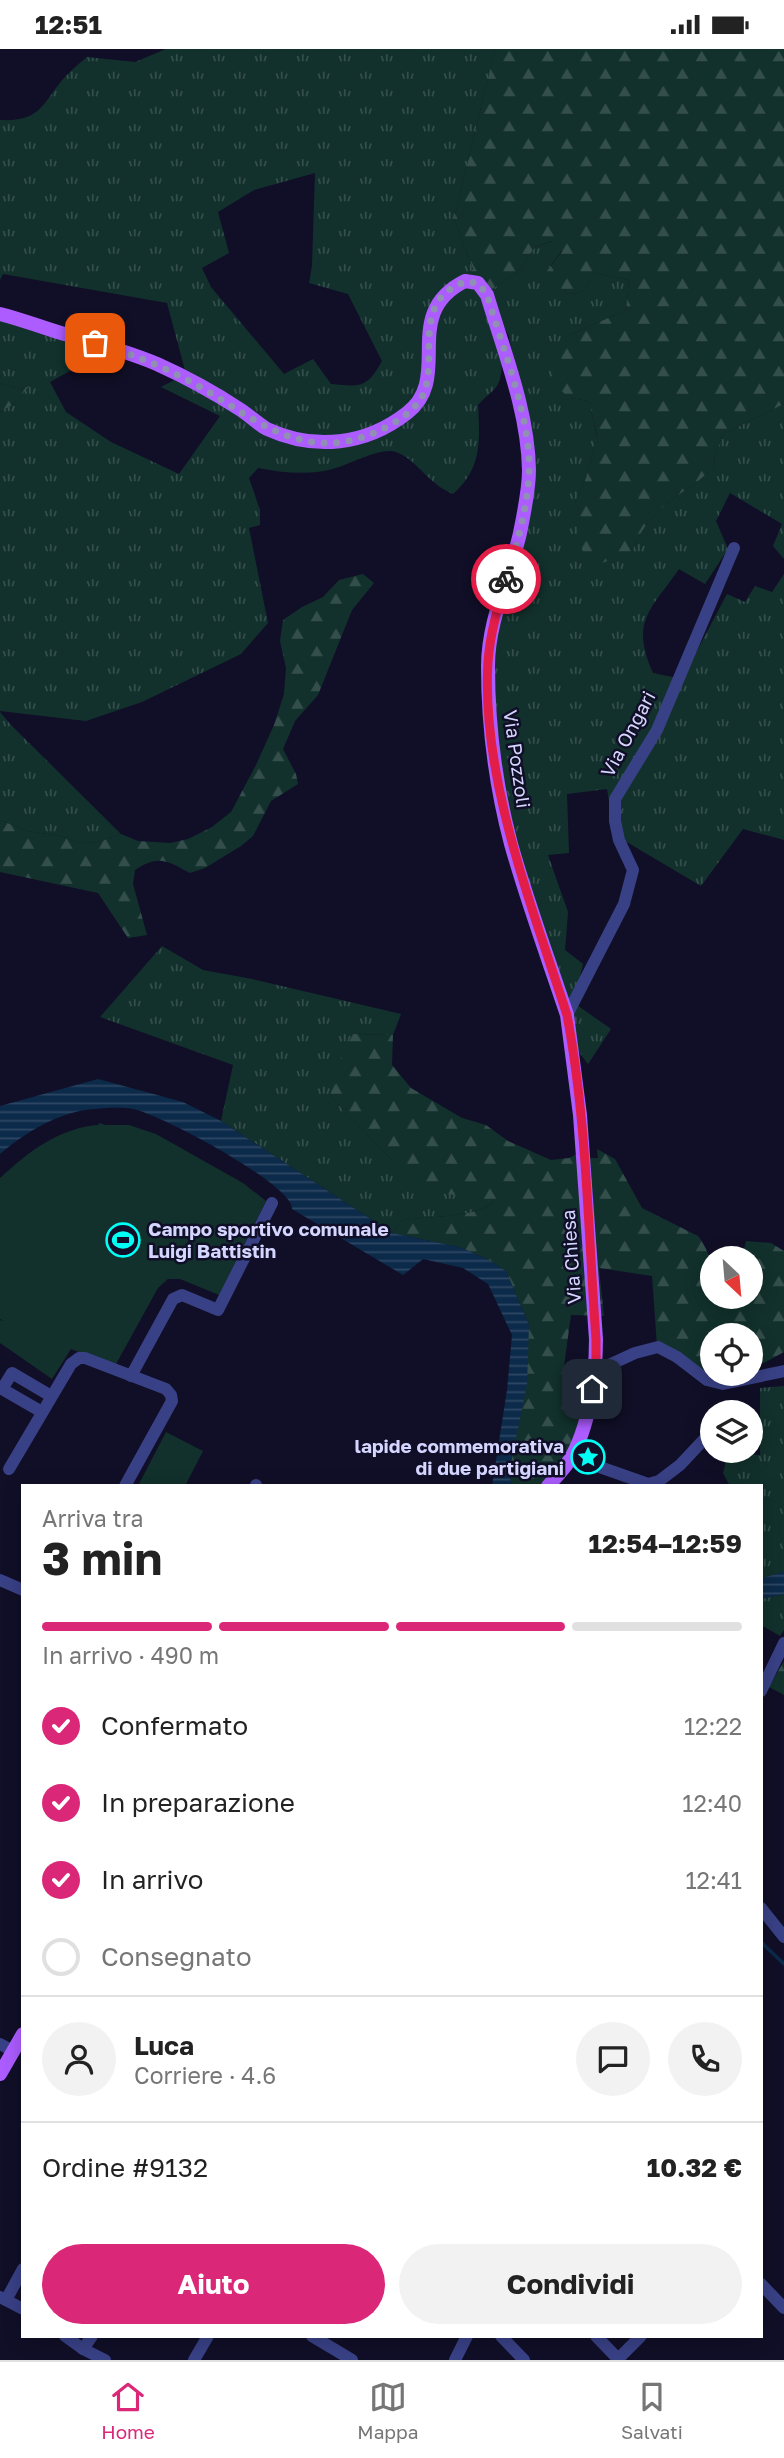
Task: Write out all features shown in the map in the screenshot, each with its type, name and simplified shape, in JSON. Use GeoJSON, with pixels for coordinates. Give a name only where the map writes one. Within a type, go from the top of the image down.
{"type":"FeatureCollection","features":[{"type":"Feature","properties":{"kind":"main road","name":"Via Pozzoli"},"geometry":{"type":"LineString","coordinates":[[0,314],[156,364],[242,411],[265,428],[290,437],[333,443],[378,432],[419,402],[426,389],[432,312],[443,294],[453,287],[465,281],[478,283],[487,295],[519,403],[528,449],[529,473],[520,533],[495,615],[488,663],[493,750],[511,843],[567,1015]]}},
{"type":"Feature","properties":{"kind":"main road","name":"Via Chiesa"},"geometry":{"type":"LineString","coordinates":[[550,1484],[568,1462],[574,1450],[589,1407],[596,1371],[580,1115],[567,1015]]}},
{"type":"Feature","properties":{"kind":"main road"},"geometry":{"type":"LineString","coordinates":[[0,2074],[6,2047],[21,2036]]}},
{"type":"Feature","properties":{"kind":"street","name":"Via Ongari"},"geometry":{"type":"LineString","coordinates":[[567,1015],[624,904],[633,870],[619,840],[615,821],[615,799],[657,730],[734,548]]}},
{"type":"Feature","properties":{"kind":"street"},"geometry":{"type":"LineString","coordinates":[[131,1376],[173,1299],[182,1295],[218,1310],[272,1203]]}},
{"type":"Feature","properties":{"kind":"street"},"geometry":{"type":"LineString","coordinates":[[596,1371],[635,1353],[658,1347],[677,1357],[707,1380],[723,1384],[784,1371]]}},
{"type":"Feature","properties":{"kind":"street"},"geometry":{"type":"LineString","coordinates":[[9,1469],[71,1364],[85,1358],[166,1389],[171,1395],[172,1401],[126,1484]]}},
{"type":"Feature","properties":{"kind":"street"},"geometry":{"type":"LineString","coordinates":[[42,1412],[2,1389],[12,1373],[51,1396]]}},
{"type":"Feature","properties":{"kind":"street"},"geometry":{"type":"LineString","coordinates":[[574,1450],[594,1465],[649,1484],[659,1481],[680,1465],[700,1444]]}},
{"type":"Feature","properties":{"kind":"street"},"geometry":{"type":"LineString","coordinates":[[0,1580],[21,1589]]}},
{"type":"Feature","properties":{"kind":"street"},"geometry":{"type":"LineString","coordinates":[[763,1687],[784,1643]]}},
{"type":"Feature","properties":{"kind":"street"},"geometry":{"type":"LineString","coordinates":[[763,1911],[784,1937]]}},
{"type":"Feature","properties":{"kind":"street"},"geometry":{"type":"LineString","coordinates":[[21,2272],[3,2298],[21,2308]]}},
{"type":"Feature","properties":{"kind":"street"},"geometry":{"type":"LineString","coordinates":[[763,2286],[784,2308]]}},
{"type":"Feature","properties":{"kind":"street"},"geometry":{"type":"LineString","coordinates":[[68,2338],[105,2360]]}},
{"type":"Feature","properties":{"kind":"street"},"geometry":{"type":"LineString","coordinates":[[83,2349],[91,2338]]}},
{"type":"Feature","properties":{"kind":"street"},"geometry":{"type":"LineString","coordinates":[[194,2360],[207,2338]]}},
{"type":"Feature","properties":{"kind":"street"},"geometry":{"type":"LineString","coordinates":[[315,2338],[352,2360]]}},
{"type":"Feature","properties":{"kind":"street"},"geometry":{"type":"LineString","coordinates":[[455,2360],[466,2338]]}},
{"type":"Feature","properties":{"kind":"street"},"geometry":{"type":"LineString","coordinates":[[503,2338],[524,2360]]}},
{"type":"Feature","properties":{"kind":"street"},"geometry":{"type":"LineString","coordinates":[[598,2338],[617,2359],[639,2338]]}},
{"type":"Feature","properties":{"kind":"green space"},"geometry":{"type":"Polygon","coordinates":[[[166,49],[495,49],[454,219],[473,269],[463,279],[487,295],[517,273],[535,247],[553,241],[562,250],[547,271],[563,294],[582,293],[594,273],[629,280],[626,310],[570,335],[570,398],[589,401],[597,437],[586,478],[575,503],[632,551],[639,536],[657,513],[714,468],[715,455],[723,434],[784,404],[784,559],[773,546],[782,524],[730,493],[716,521],[728,549],[705,584],[679,569],[646,617],[643,641],[653,673],[682,679],[727,594],[745,602],[755,586],[772,592],[784,574],[784,840],[743,829],[701,886],[615,835],[607,789],[567,794],[569,853],[548,855],[568,912],[565,950],[583,964],[574,1003],[611,1029],[588,1064],[572,1043],[524,893],[487,683],[532,457],[509,336],[489,299],[502,364],[500,380],[478,405],[479,442],[474,464],[453,494],[437,485],[409,459],[391,451],[372,454],[319,472],[258,468],[249,478],[260,510],[260,525],[249,528],[268,623],[241,654],[142,702],[86,721],[0,711],[0,412],[14,404],[28,386],[20,389],[0,383],[0,312],[115,346],[50,382],[66,412],[111,442],[179,474],[220,416],[161,387],[186,374],[167,303],[3,274],[0,280],[0,120],[25,118],[40,109],[68,73],[87,57],[135,62],[166,49]],[[315,173],[254,190],[218,212],[229,253],[202,268],[211,287],[284,374],[313,359],[331,384],[362,384],[372,376],[382,361],[348,294],[309,283],[315,173]]]}},
{"type":"Feature","properties":{"kind":"green space"},"geometry":{"type":"Polygon","coordinates":[[[495,49],[784,49],[784,404],[723,434],[715,455],[714,468],[657,513],[639,536],[632,551],[590,568],[579,542],[575,503],[586,478],[597,436],[589,401],[570,398],[554,385],[554,356],[570,335],[626,310],[629,280],[594,273],[582,293],[563,294],[544,286],[547,271],[562,251],[552,241],[535,247],[517,273],[487,295],[463,280],[473,269],[454,219],[495,49]]]}},
{"type":"Feature","properties":{"kind":"green space"},"geometry":{"type":"Polygon","coordinates":[[[0,383],[20,389],[29,386],[14,404],[0,412],[0,383]]]}},
{"type":"Feature","properties":{"kind":"green space"},"geometry":{"type":"Polygon","coordinates":[[[363,574],[374,583],[352,610],[318,695],[295,721],[283,749],[296,774],[298,784],[271,801],[253,836],[205,868],[190,873],[169,863],[157,861],[135,870],[133,884],[147,935],[128,938],[98,893],[0,872],[0,820],[27,831],[61,836],[81,843],[98,842],[121,834],[138,841],[170,843],[188,839],[212,827],[231,812],[274,725],[284,694],[286,668],[280,641],[283,620],[323,597],[339,580],[363,574]]]}},
{"type":"Feature","properties":{"kind":"green space"},"geometry":{"type":"Polygon","coordinates":[[[0,712],[121,834],[98,842],[81,843],[61,836],[27,831],[0,820],[0,712]]]}},
{"type":"Feature","properties":{"kind":"green space"},"geometry":{"type":"Polygon","coordinates":[[[162,946],[203,970],[401,1014],[393,1035],[352,1034],[330,1096],[391,1159],[407,1169],[494,1201],[465,1213],[402,1220],[392,1233],[221,1121],[233,1065],[100,1017],[162,946]]]}},
{"type":"Feature","properties":{"kind":"green space"},"geometry":{"type":"Polygon","coordinates":[[[352,1034],[393,1035],[392,1065],[411,1088],[462,1118],[486,1125],[508,1141],[551,1160],[577,1154],[578,1158],[598,1158],[597,1149],[615,1159],[642,1208],[698,1236],[703,1244],[704,1246],[700,1246],[700,1309],[763,1309],[763,1246],[745,1246],[746,1241],[771,1243],[784,1251],[784,1352],[763,1363],[763,1323],[700,1323],[700,1371],[695,1369],[657,1346],[652,1276],[599,1268],[604,1316],[571,1315],[562,1381],[587,1389],[568,1458],[541,1484],[512,1484],[509,1473],[529,1325],[506,1271],[459,1247],[392,1233],[402,1220],[465,1213],[478,1210],[494,1201],[435,1192],[391,1159],[330,1096],[337,1067],[352,1034]]]}},
{"type":"Feature","properties":{"kind":"green space","name":"Campo sportivo comunale Luigi Battistin"},"geometry":{"type":"Polygon","coordinates":[[[100,1123],[129,1125],[156,1134],[243,1183],[266,1201],[219,1295],[180,1279],[168,1279],[158,1288],[115,1366],[71,1349],[52,1379],[0,1343],[0,1320],[4,1321],[0,1319],[0,1178],[22,1159],[57,1136],[100,1123]]]}},
{"type":"Feature","properties":{"kind":"green space"},"geometry":{"type":"Polygon","coordinates":[[[784,1386],[784,1572],[763,1577],[763,1484],[729,1484],[723,1473],[726,1463],[763,1463],[763,1400],[760,1400],[760,1388],[784,1386]]]}},
{"type":"Feature","properties":{"kind":"green space"},"geometry":{"type":"Polygon","coordinates":[[[166,1432],[203,1451],[186,1484],[139,1484],[166,1432]]]}},
{"type":"Feature","properties":{"kind":"green space"},"geometry":{"type":"Polygon","coordinates":[[[784,1594],[784,1630],[780,1636],[763,1626],[763,1599],[784,1594]]]}},
{"type":"Feature","properties":{"kind":"green space"},"geometry":{"type":"Polygon","coordinates":[[[784,1661],[784,1695],[769,1687],[784,1661]]]}},
{"type":"Feature","properties":{"kind":"water"},"geometry":{"type":"Polygon","coordinates":[[[98,1079],[183,1102],[221,1121],[392,1233],[459,1247],[506,1271],[529,1325],[527,1384],[509,1473],[512,1484],[492,1484],[507,1390],[512,1335],[488,1284],[463,1268],[423,1259],[403,1275],[292,1209],[287,1198],[272,1184],[223,1151],[169,1123],[133,1109],[82,1111],[56,1118],[21,1138],[0,1154],[0,1106],[98,1079]]]}},
{"type":"Feature","properties":{"kind":"water"},"geometry":{"type":"Polygon","coordinates":[[[784,1572],[784,1594],[763,1599],[763,1577],[784,1572]]]}},
{"type":"Feature","properties":{"kind":"waterway"},"geometry":{"type":"LineString","coordinates":[[763,1944],[784,1964]]}},
{"type":"Feature","properties":{"kind":"way so far"},"geometry":{"type":"LineString","coordinates":[[95,343],[156,364],[242,411],[265,428],[311,442],[333,443],[378,432],[419,402],[426,389],[432,312],[443,294],[453,287],[465,281],[478,283],[487,295],[519,403],[528,449],[529,473],[520,533],[506,579]]}},
{"type":"Feature","properties":{"kind":"place","name":"Campo sportivo comunale Luigi Battistin"},"geometry":{"type":"Point","coordinates":[123,1240]}},
{"type":"Feature","properties":{"kind":"place","name":"lapide commemorativa di due partigiani"},"geometry":{"type":"Point","coordinates":[588,1457]}},
{"type":"Feature","properties":{"kind":"route"},"geometry":{"type":"LineString","coordinates":[[506,579],[495,615],[488,663],[489,717],[511,843],[567,1015],[572,1042],[596,1339],[596,1371],[592,1389]]}}]}
